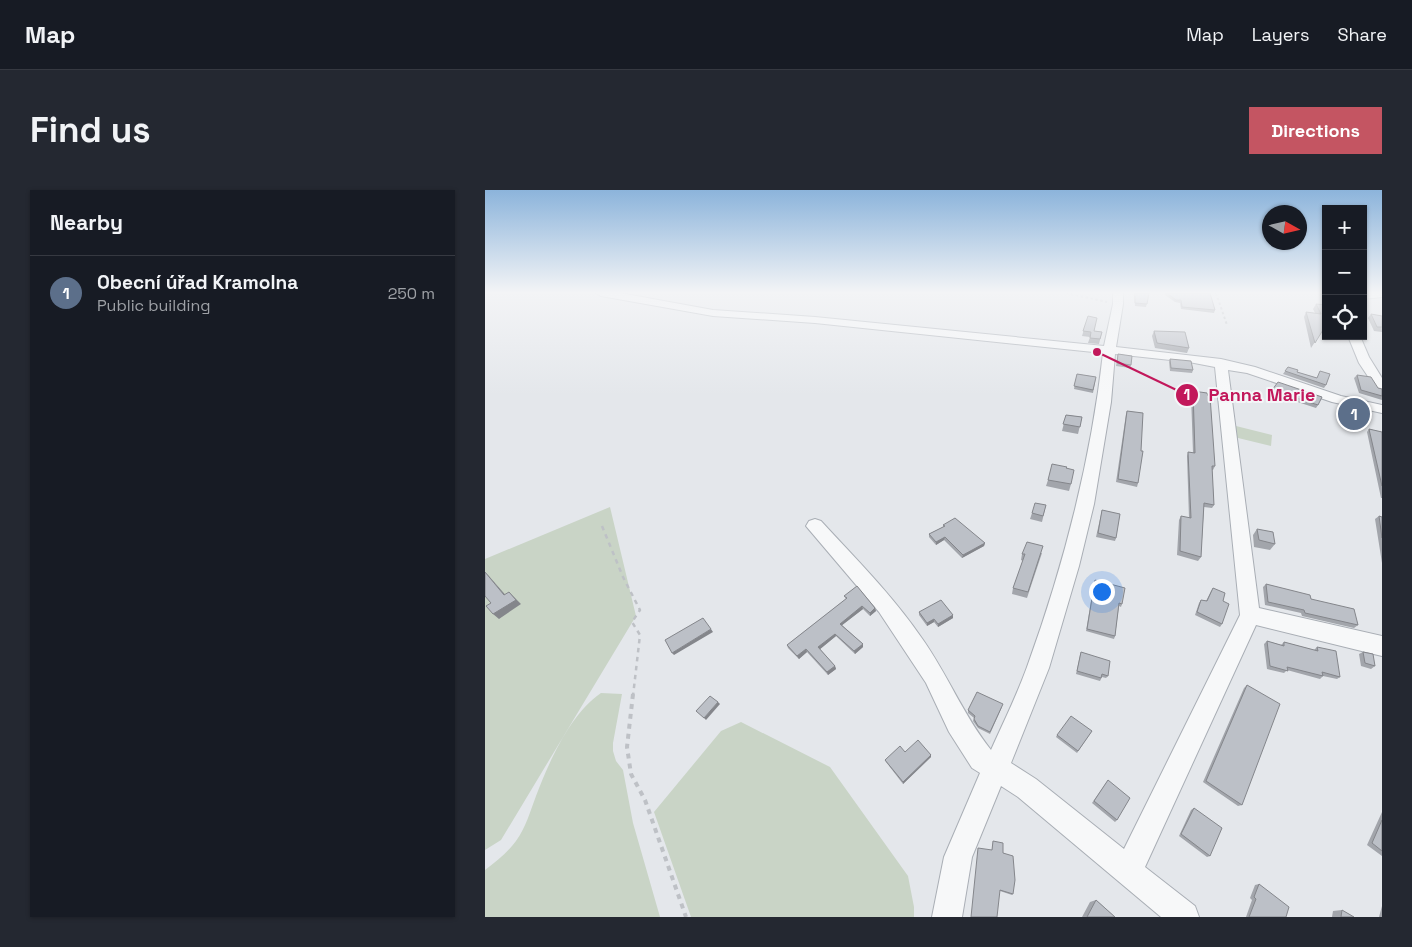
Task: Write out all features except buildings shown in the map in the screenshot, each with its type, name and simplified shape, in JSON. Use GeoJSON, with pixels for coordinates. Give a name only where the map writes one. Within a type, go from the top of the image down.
{"type":"FeatureCollection","features":[{"type":"Feature","properties":{"kind":"street"},"geometry":{"type":"LineString","coordinates":[[883,327],[1221,363],[1250,370],[1337,399],[1382,409]]}},
{"type":"Feature","properties":{"kind":"street"},"geometry":{"type":"LineString","coordinates":[[947,917],[958,857],[995,766],[1024,705],[1038,668],[1069,566],[1085,504],[1104,402],[1113,327]]}},
{"type":"Feature","properties":{"kind":"street"},"geometry":{"type":"LineString","coordinates":[[1355,340],[1369,371],[1382,387]]}},
{"type":"Feature","properties":{"kind":"street"},"geometry":{"type":"LineString","coordinates":[[1129,870],[1250,615],[1221,363]]}},
{"type":"Feature","properties":{"kind":"street"},"geometry":{"type":"LineString","coordinates":[[815,526],[886,606],[934,676],[969,743],[981,759],[995,766],[1027,788],[1184,917]]}},
{"type":"Feature","properties":{"kind":"street"},"geometry":{"type":"LineString","coordinates":[[1250,615],[1382,646]]}},
{"type":"Feature","properties":{"kind":"path"},"geometry":{"type":"LineString","coordinates":[[602,526],[623,577],[640,610],[632,622],[640,635],[627,747],[631,774],[645,800],[686,917]]}},
{"type":"Feature","properties":{"kind":"green space"},"geometry":{"type":"Polygon","coordinates":[[[1236,426],[1272,435],[1271,446],[1234,437],[1236,426]]]}},
{"type":"Feature","properties":{"kind":"green space"},"geometry":{"type":"Polygon","coordinates":[[[610,507],[636,616],[501,840],[485,850],[485,559],[610,507]]]}},
{"type":"Feature","properties":{"kind":"green space"},"geometry":{"type":"Polygon","coordinates":[[[601,693],[622,694],[613,751],[616,761],[623,770],[633,823],[660,917],[485,917],[485,870],[506,853],[519,836],[547,769],[570,726],[590,702],[601,693]]]}},
{"type":"Feature","properties":{"kind":"green space"},"geometry":{"type":"Polygon","coordinates":[[[741,722],[830,767],[908,876],[914,917],[691,917],[654,812],[721,731],[741,722]]]}},
{"type":"Feature","properties":{"kind":"place","name":"Panna Marie"},"geometry":{"type":"Point","coordinates":[1097,352]}},
{"type":"Feature","properties":{"kind":"place","name":"Obecní úřad Kramolna"},"geometry":{"type":"Point","coordinates":[1354,414]}}]}
